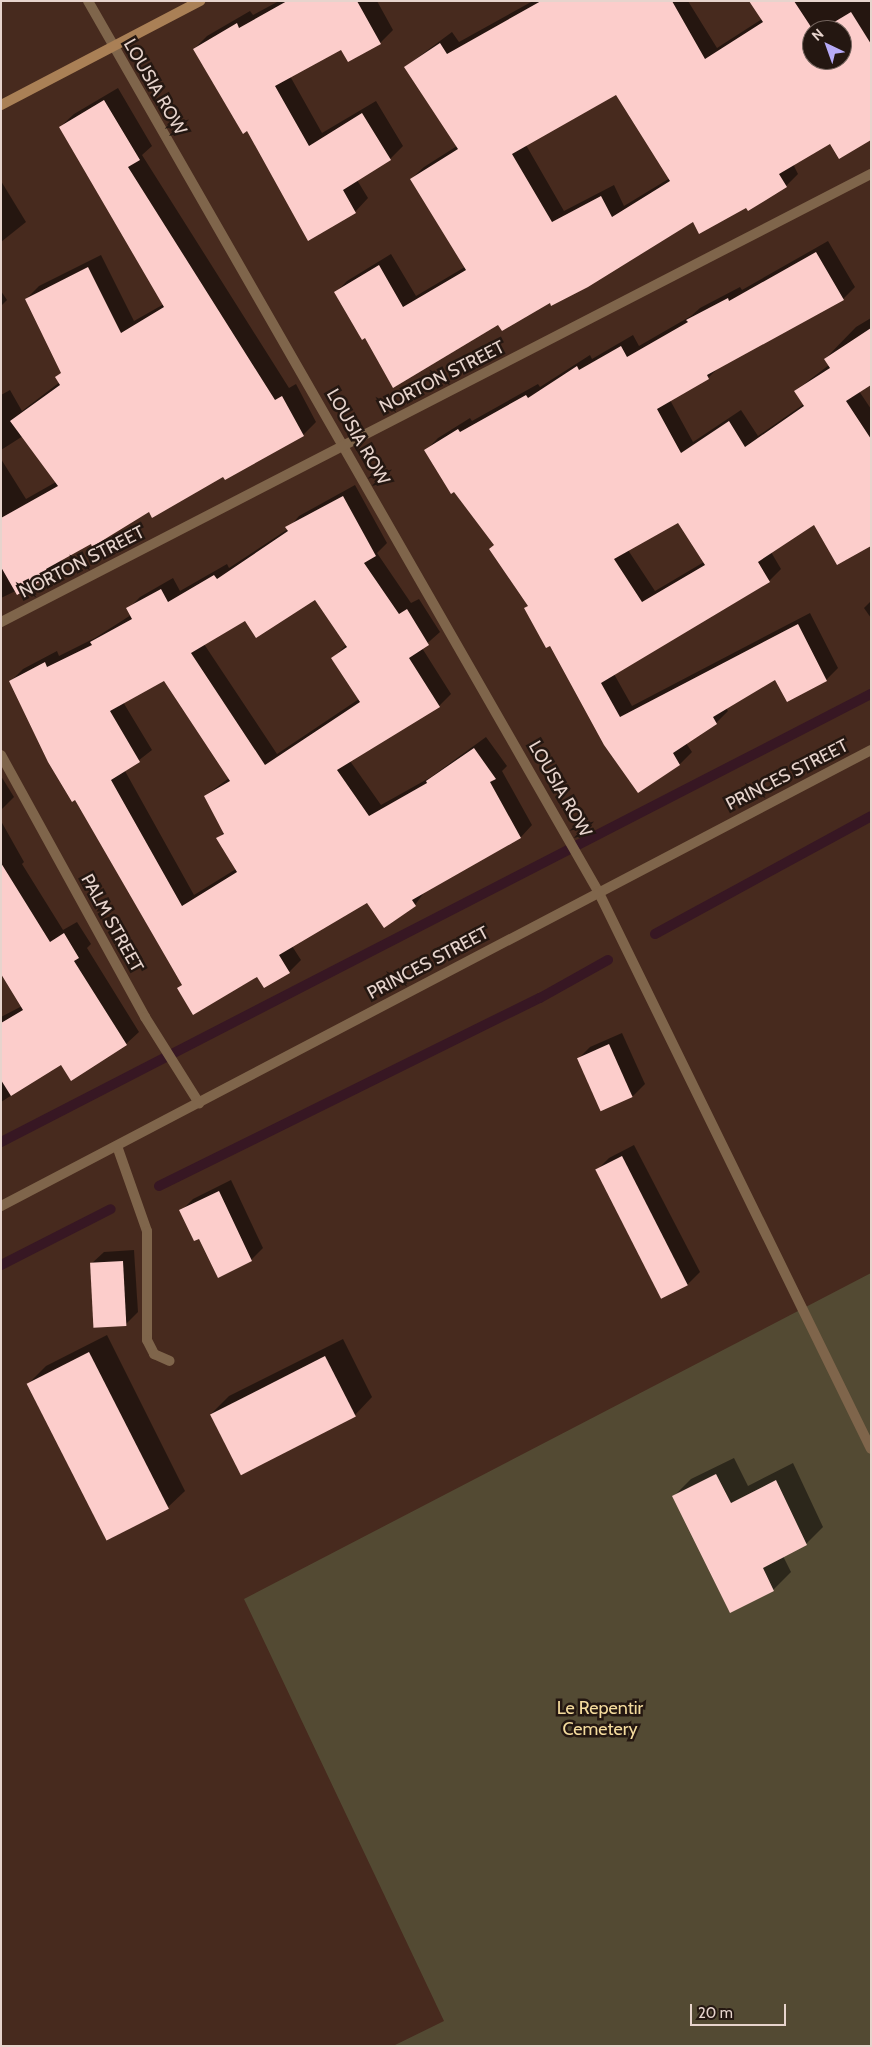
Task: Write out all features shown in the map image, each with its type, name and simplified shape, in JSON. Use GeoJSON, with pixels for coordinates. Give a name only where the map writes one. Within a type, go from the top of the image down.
{"type":"FeatureCollection","features":[{"type":"Feature","properties":{"kind":"street","name":"LOUSIA ROW"},"geometry":{"type":"LineString","coordinates":[[88,1],[587,870],[871,1449]]}},
{"type":"Feature","properties":{"kind":"street"},"geometry":{"type":"LineString","coordinates":[[1,105],[200,1]]}},
{"type":"Feature","properties":{"kind":"street","name":"NORTON STREET"},"geometry":{"type":"LineString","coordinates":[[1,622],[871,174]]}},
{"type":"Feature","properties":{"kind":"street","name":"PRINCES STREET"},"geometry":{"type":"LineString","coordinates":[[1,1206],[598,891],[871,750]]}},
{"type":"Feature","properties":{"kind":"street","name":"PALM STREET"},"geometry":{"type":"LineString","coordinates":[[1,755],[145,1017],[182,1079],[199,1103]]}},
{"type":"Feature","properties":{"kind":"street"},"geometry":{"type":"LineString","coordinates":[[117,1146],[147,1231],[147,1340],[154,1354],[170,1361]]}},
{"type":"Feature","properties":{"kind":"green space","name":"Le Repentir Cemetery"},"geometry":{"type":"Polygon","coordinates":[[[871,1273],[871,2046],[393,2046],[444,2021],[244,1599],[871,1273]]]}},
{"type":"Feature","properties":{"kind":"building"},"geometry":{"type":"Polygon","coordinates":[[[287,1],[357,1],[381,44],[348,62],[341,50],[275,86],[309,146],[362,113],[391,160],[343,190],[356,213],[308,241],[247,131],[243,134],[193,49],[237,23],[239,28],[287,1]]]}},
{"type":"Feature","properties":{"kind":"building"},"geometry":{"type":"Polygon","coordinates":[[[541,1],[672,1],[705,59],[763,22],[749,1],[794,1],[806,20],[802,20],[802,70],[852,70],[852,20],[838,20],[851,12],[871,44],[871,140],[839,159],[830,144],[779,174],[787,187],[748,211],[746,208],[699,234],[693,222],[588,287],[551,306],[550,303],[502,331],[498,325],[393,388],[365,338],[362,340],[334,292],[379,265],[403,307],[466,270],[410,179],[458,149],[404,67],[440,43],[447,54],[541,1]],[[616,95],[512,154],[552,222],[601,196],[612,217],[670,181],[616,95]]]}},
{"type":"Feature","properties":{"kind":"building"},"geometry":{"type":"Polygon","coordinates":[[[104,100],[140,160],[128,167],[275,400],[282,396],[304,436],[225,480],[223,477],[152,518],[149,512],[92,547],[91,544],[46,569],[50,576],[17,595],[1,567],[1,518],[58,486],[10,421],[60,385],[55,377],[61,373],[25,299],[88,267],[121,333],[164,307],[59,127],[104,100]]]}},
{"type":"Feature","properties":{"kind":"building"},"geometry":{"type":"Polygon","coordinates":[[[816,252],[844,300],[707,375],[709,379],[657,409],[681,453],[729,421],[745,447],[804,406],[794,391],[830,368],[824,359],[871,328],[871,385],[846,401],[871,439],[871,546],[837,565],[814,525],[758,562],[770,582],[601,683],[620,717],[798,624],[827,681],[787,702],[775,680],[713,717],[717,724],[673,753],[680,765],[638,793],[604,745],[550,646],[546,648],[524,608],[528,606],[489,549],[494,545],[454,492],[451,494],[424,450],[458,429],[460,432],[526,395],[528,398],[577,366],[579,370],[621,346],[627,357],[688,322],[686,320],[728,298],[729,301],[816,252]],[[678,523],[614,559],[642,602],[705,565],[678,523]]]}},
{"type":"Feature","properties":{"kind":"building"},"geometry":{"type":"Polygon","coordinates":[[[343,496],[376,556],[364,563],[399,614],[407,609],[429,645],[409,658],[440,707],[337,770],[369,816],[427,783],[426,781],[474,748],[496,779],[490,782],[521,838],[412,900],[416,906],[384,928],[367,903],[279,955],[290,973],[264,988],[257,977],[193,1015],[177,988],[182,985],[75,800],[72,802],[48,762],[9,681],[45,662],[47,667],[92,645],[90,642],[132,619],[126,608],[161,589],[168,602],[214,575],[217,579],[288,531],[285,527],[343,496]],[[315,600],[256,638],[245,621],[191,653],[265,765],[360,702],[331,658],[347,647],[315,600]],[[164,681],[110,711],[140,762],[111,780],[182,906],[237,872],[216,838],[224,834],[204,796],[230,781],[164,681]]]}},
{"type":"Feature","properties":{"kind":"building"},"geometry":{"type":"Polygon","coordinates":[[[1,863],[50,942],[64,933],[79,958],[74,961],[127,1045],[71,1081],[61,1065],[11,1096],[1,1080],[1,1023],[23,1010],[1,974],[1,863]]]}},
{"type":"Feature","properties":{"kind":"building"},"geometry":{"type":"Polygon","coordinates":[[[609,1044],[633,1097],[601,1111],[577,1058],[609,1044]]]}},
{"type":"Feature","properties":{"kind":"building"},"geometry":{"type":"Polygon","coordinates":[[[622,1156],[688,1285],[661,1299],[595,1170],[622,1156]]]}},
{"type":"Feature","properties":{"kind":"building"},"geometry":{"type":"Polygon","coordinates":[[[219,1191],[252,1261],[218,1278],[199,1239],[194,1241],[179,1210],[219,1191]]]}},
{"type":"Feature","properties":{"kind":"building"},"geometry":{"type":"Polygon","coordinates":[[[123,1261],[126,1326],[93,1328],[90,1263],[123,1261]]]}},
{"type":"Feature","properties":{"kind":"building"},"geometry":{"type":"Polygon","coordinates":[[[89,1352],[169,1509],[107,1541],[27,1384],[89,1352]]]}},
{"type":"Feature","properties":{"kind":"building"},"geometry":{"type":"Polygon","coordinates":[[[325,1356],[356,1417],[241,1475],[210,1415],[325,1356]]]}},
{"type":"Feature","properties":{"kind":"building"},"geometry":{"type":"Polygon","coordinates":[[[716,1474],[731,1503],[776,1480],[807,1545],[763,1568],[774,1591],[730,1613],[672,1496],[716,1474]]]}},
{"type":"Feature","properties":{"kind":"waterway"},"geometry":{"type":"LineString","coordinates":[[1,1142],[871,694]]}},
{"type":"Feature","properties":{"kind":"waterway"},"geometry":{"type":"LineString","coordinates":[[655,934],[871,816]]}},
{"type":"Feature","properties":{"kind":"waterway"},"geometry":{"type":"LineString","coordinates":[[159,1186],[540,998],[608,960]]}},
{"type":"Feature","properties":{"kind":"waterway"},"geometry":{"type":"LineString","coordinates":[[1,1265],[111,1209]]}}]}
